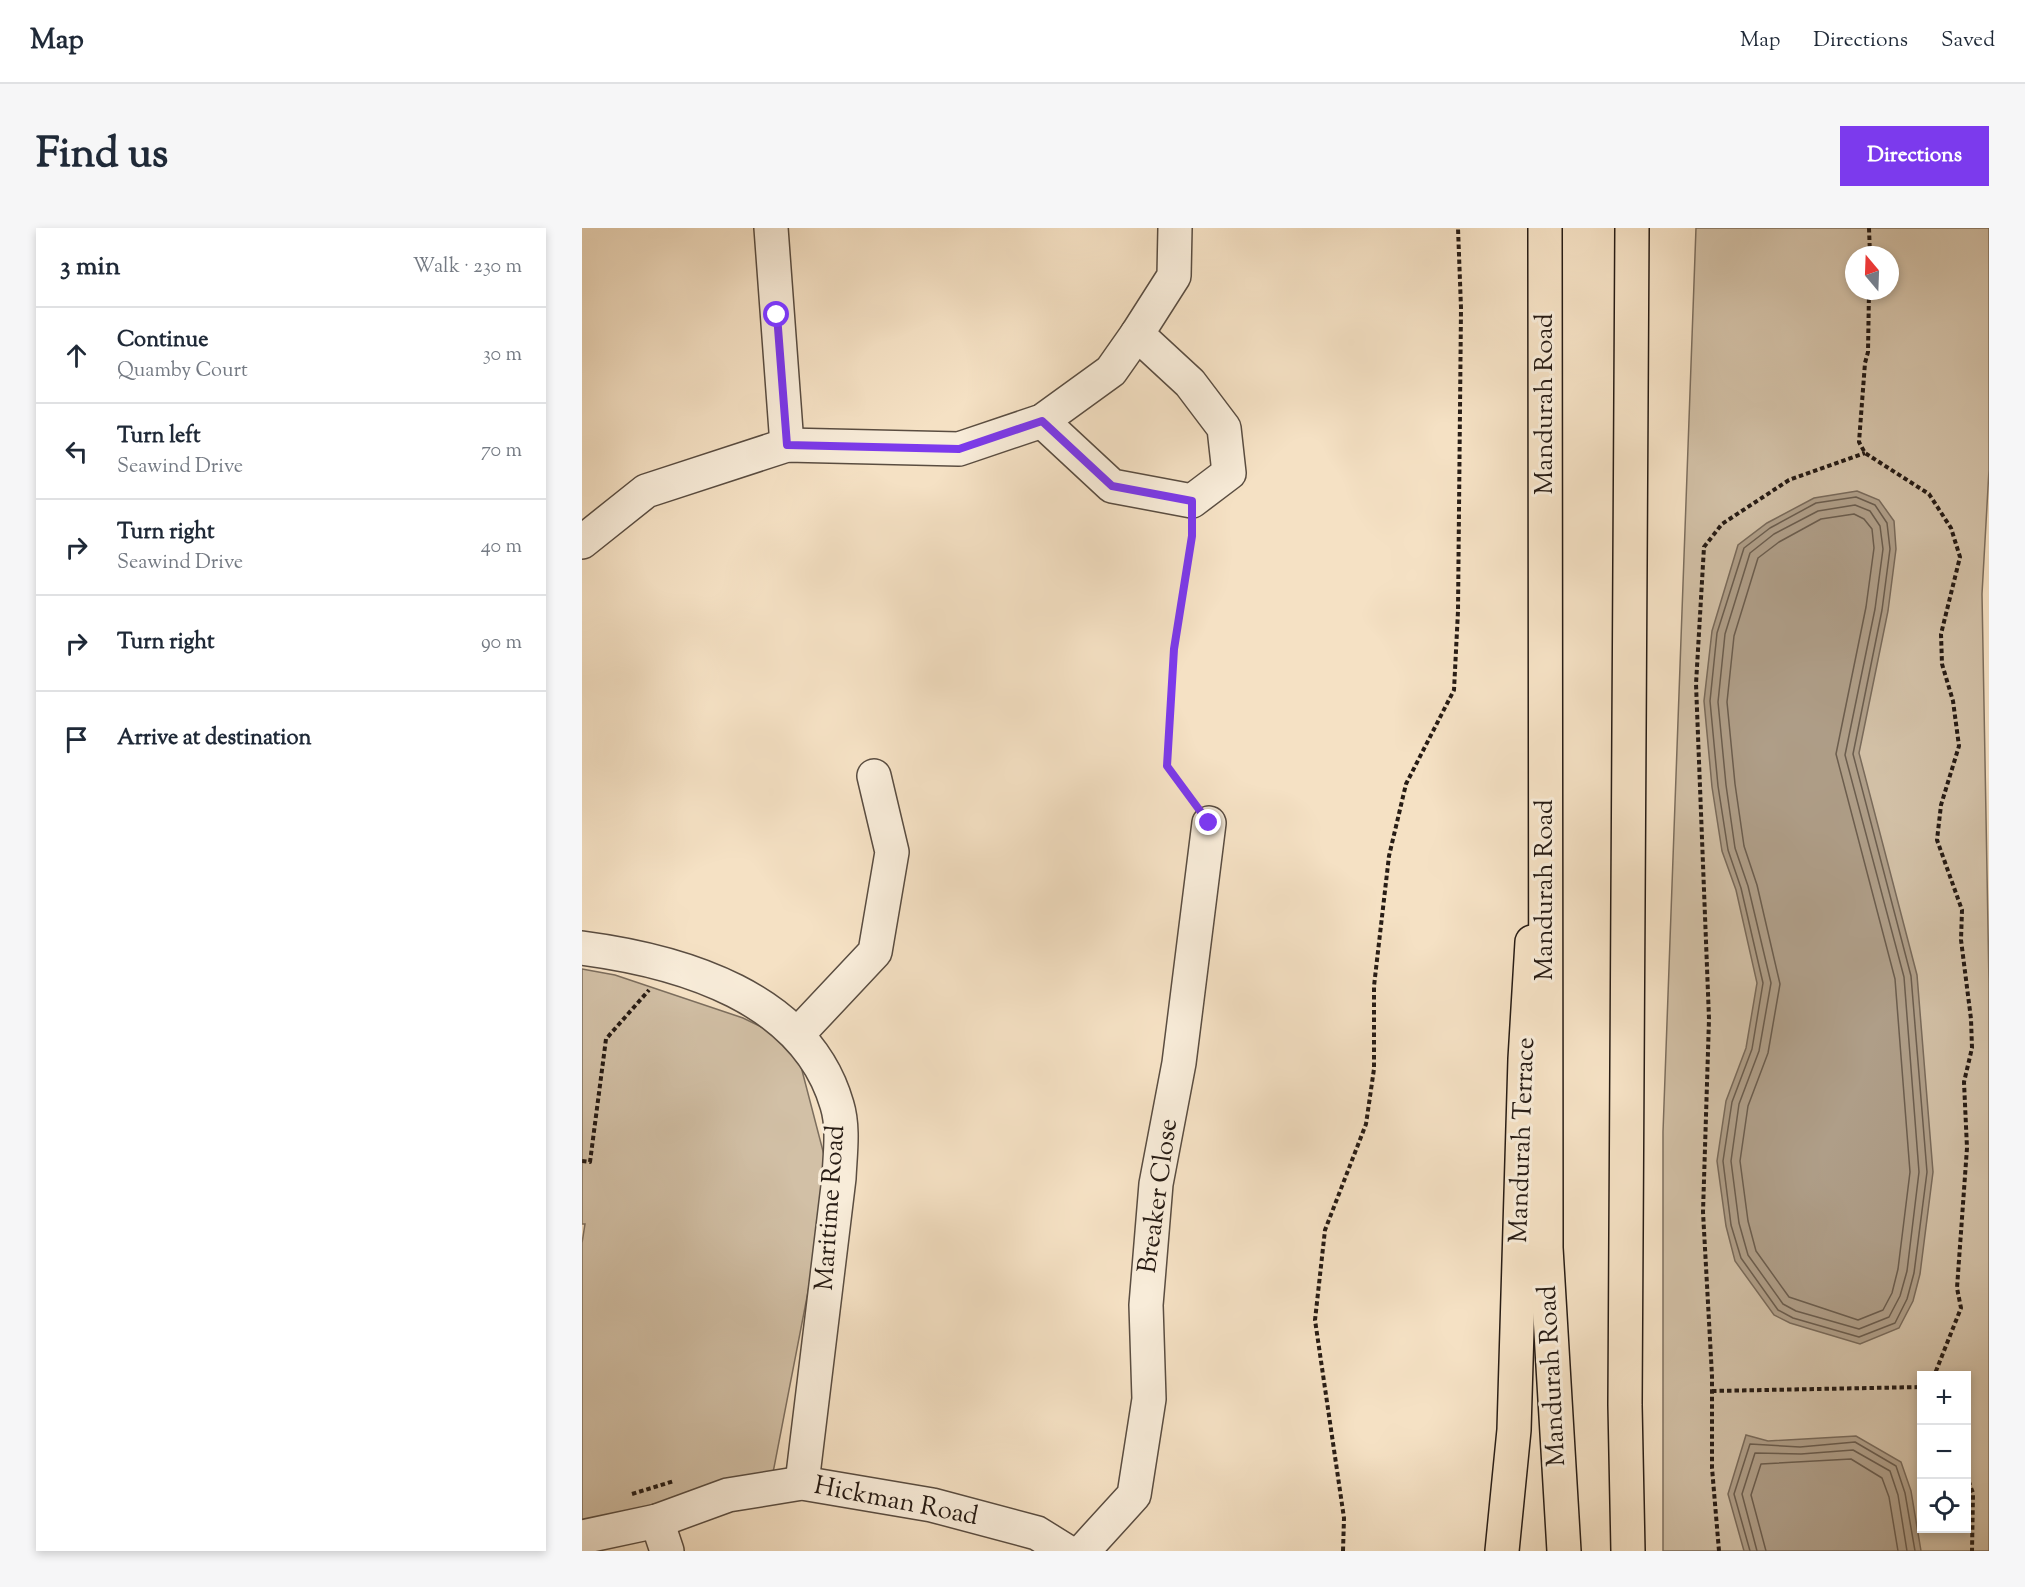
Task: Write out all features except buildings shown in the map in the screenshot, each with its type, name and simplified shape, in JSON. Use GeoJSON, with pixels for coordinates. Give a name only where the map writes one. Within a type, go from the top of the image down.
{"type":"FeatureCollection","features":[{"type":"Feature","properties":{"kind":"main road","name":"Mandurah Road"},"geometry":{"type":"LineString","coordinates":[[1545,228],[1546,1248],[1564,1551]]}},
{"type":"Feature","properties":{"kind":"main road"},"geometry":{"type":"LineString","coordinates":[[1628,1551],[1625,1393],[1632,228]]}},
{"type":"Feature","properties":{"kind":"main road","name":"Mandurah Terrace"},"geometry":{"type":"LineString","coordinates":[[1502,1551],[1514,1430],[1524,1059],[1544,764]]}},
{"type":"Feature","properties":{"kind":"street"},"geometry":{"type":"LineString","coordinates":[[771,228],[787,445]]}},
{"type":"Feature","properties":{"kind":"street"},"geometry":{"type":"LineString","coordinates":[[582,542],[646,491],[787,445],[959,449],[1042,421],[1111,371],[1174,276],[1175,228]]}},
{"type":"Feature","properties":{"kind":"street"},"geometry":{"type":"LineString","coordinates":[[1042,421],[1112,486],[1192,501],[1229,473],[1224,428],[1190,383],[1137,333]]}},
{"type":"Feature","properties":{"kind":"street"},"geometry":{"type":"LineString","coordinates":[[797,1035],[875,952],[891,852],[874,776]]}},
{"type":"Feature","properties":{"kind":"street","name":"Breaker Close"},"geometry":{"type":"LineString","coordinates":[[1083,1551],[1134,1495],[1149,1399],[1146,1305],[1156,1184],[1179,1063],[1209,823]]}},
{"type":"Feature","properties":{"kind":"street","name":"Maritime Road"},"geometry":{"type":"LineString","coordinates":[[582,948],[634,955],[688,971],[735,990],[797,1035],[814,1054],[826,1076],[838,1106],[841,1134],[839,1178],[802,1483]]}},
{"type":"Feature","properties":{"kind":"street","name":"Hickman Road"},"geometry":{"type":"LineString","coordinates":[[582,1537],[662,1536],[729,1496],[802,1483],[932,1505],[1037,1533],[1066,1551]]}},
{"type":"Feature","properties":{"kind":"path"},"geometry":{"type":"LineString","coordinates":[[1343,1551],[1344,1518],[1315,1320],[1325,1230],[1366,1124],[1374,1070],[1374,986],[1389,856],[1406,784],[1454,690],[1458,588],[1461,320],[1458,228]]}},
{"type":"Feature","properties":{"kind":"path"},"geometry":{"type":"LineString","coordinates":[[1869,228],[1870,246]]}},
{"type":"Feature","properties":{"kind":"path"},"geometry":{"type":"LineString","coordinates":[[1869,300],[1868,352],[1865,363],[1859,442],[1865,453],[1929,494],[1951,528],[1960,557],[1941,634],[1942,664],[1953,701],[1959,746],[1941,805],[1937,840],[1962,910],[1961,940],[1968,983],[1972,1048],[1964,1082],[1967,1148],[1957,1288],[1961,1308],[1936,1371]]}},
{"type":"Feature","properties":{"kind":"path"},"geometry":{"type":"LineString","coordinates":[[1719,1551],[1712,1468],[1712,1391],[1703,1212],[1709,1019],[1696,684],[1704,548],[1722,524],[1789,480],[1865,453]]}},
{"type":"Feature","properties":{"kind":"path"},"geometry":{"type":"LineString","coordinates":[[1192,501],[1192,536],[1174,649],[1167,766],[1209,823]]}},
{"type":"Feature","properties":{"kind":"path"},"geometry":{"type":"LineString","coordinates":[[582,1161],[590,1162],[606,1039],[628,1010],[656,983]]}},
{"type":"Feature","properties":{"kind":"path"},"geometry":{"type":"LineString","coordinates":[[1712,1391],[1917,1387]]}},
{"type":"Feature","properties":{"kind":"path"},"geometry":{"type":"LineString","coordinates":[[1968,1479],[1973,1493],[1972,1551]]}},
{"type":"Feature","properties":{"kind":"path"},"geometry":{"type":"LineString","coordinates":[[623,1497],[679,1480]]}},
{"type":"Feature","properties":{"kind":"shaded area"},"geometry":{"type":"Polygon","coordinates":[[[1696,228],[1989,228],[1989,470],[1982,594],[1989,983],[1989,1551],[1663,1551],[1663,1132],[1696,228]]]}},
{"type":"Feature","properties":{"kind":"shaded area"},"geometry":{"type":"Polygon","coordinates":[[[582,969],[615,975],[743,1018],[770,1031],[798,1055],[830,1178],[772,1478],[582,1523],[582,1243],[585,1224],[582,1224],[582,969]]]}},
{"type":"Feature","properties":{"kind":"water"},"geometry":{"type":"Polygon","coordinates":[[[1857,491],[1879,500],[1894,521],[1896,549],[1888,611],[1859,753],[1917,975],[1933,1172],[1920,1274],[1913,1301],[1899,1328],[1860,1344],[1790,1323],[1774,1315],[1735,1261],[1726,1226],[1717,1161],[1726,1101],[1746,1048],[1757,983],[1736,890],[1722,851],[1712,787],[1704,701],[1712,631],[1738,545],[1767,523],[1814,498],[1857,491]]]}},
{"type":"Feature","properties":{"kind":"water"},"geometry":{"type":"Polygon","coordinates":[[[1746,1435],[1768,1441],[1856,1436],[1901,1462],[1911,1491],[1921,1551],[1744,1551],[1728,1494],[1746,1435]]]}},
{"type":"Feature","properties":{"kind":"route"},"geometry":{"type":"LineString","coordinates":[[777,315],[787,445],[959,449],[1042,421],[1112,486],[1192,501],[1194,514],[1192,536],[1174,649],[1167,766],[1209,823]]}}]}
